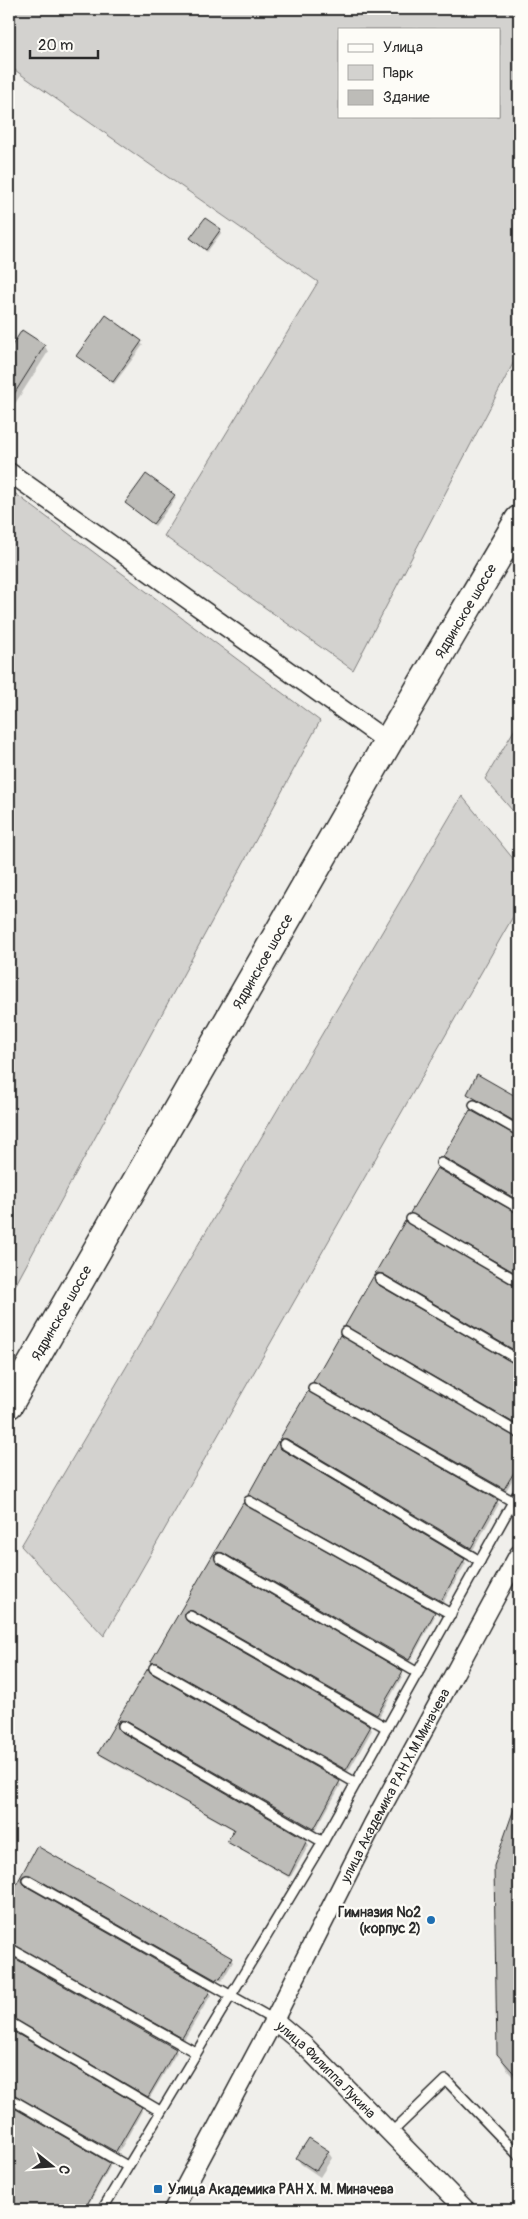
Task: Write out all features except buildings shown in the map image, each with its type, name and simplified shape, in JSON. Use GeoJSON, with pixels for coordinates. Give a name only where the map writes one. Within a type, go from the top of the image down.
{"type":"FeatureCollection","features":[{"type":"Feature","properties":{"kind":"main road","name":"Ядринское шоссе"},"geometry":{"type":"LineString","coordinates":[[9,1404],[388,742],[519,520]]}},
{"type":"Feature","properties":{"kind":"street"},"geometry":{"type":"LineString","coordinates":[[9,472],[388,742]]}},
{"type":"Feature","properties":{"kind":"street","name":"улица Академика РАН Х.М.Миначева"},"geometry":{"type":"LineString","coordinates":[[274,2020],[373,1824],[519,1554]]}},
{"type":"Feature","properties":{"kind":"street","name":"улица Филиппа Лукина"},"geometry":{"type":"LineString","coordinates":[[173,2210],[274,2020],[305,2046],[466,2210]]}},
{"type":"Feature","properties":{"kind":"lane"},"geometry":{"type":"LineString","coordinates":[[474,1105],[519,1132]]}},
{"type":"Feature","properties":{"kind":"lane"},"geometry":{"type":"LineString","coordinates":[[441,1163],[519,1208]]}},
{"type":"Feature","properties":{"kind":"lane"},"geometry":{"type":"LineString","coordinates":[[411,1220],[519,1282]]}},
{"type":"Feature","properties":{"kind":"lane"},"geometry":{"type":"LineString","coordinates":[[380,1279],[519,1360]]}},
{"type":"Feature","properties":{"kind":"lane"},"geometry":{"type":"LineString","coordinates":[[345,1332],[519,1433]]}},
{"type":"Feature","properties":{"kind":"lane"},"geometry":{"type":"LineString","coordinates":[[313,1388],[514,1502]]}},
{"type":"Feature","properties":{"kind":"lane"},"geometry":{"type":"LineString","coordinates":[[284,1444],[480,1561]]}},
{"type":"Feature","properties":{"kind":"lane"},"geometry":{"type":"LineString","coordinates":[[102,2210],[195,2052],[323,1842],[519,1492]]}},
{"type":"Feature","properties":{"kind":"lane"},"geometry":{"type":"LineString","coordinates":[[249,1501],[451,1614]]}},
{"type":"Feature","properties":{"kind":"lane"},"geometry":{"type":"LineString","coordinates":[[220,1558],[418,1673]]}},
{"type":"Feature","properties":{"kind":"lane"},"geometry":{"type":"LineString","coordinates":[[190,1616],[387,1728]]}},
{"type":"Feature","properties":{"kind":"lane"},"geometry":{"type":"LineString","coordinates":[[154,1668],[356,1783]]}},
{"type":"Feature","properties":{"kind":"lane"},"geometry":{"type":"LineString","coordinates":[[123,1726],[323,1842]]}},
{"type":"Feature","properties":{"kind":"lane"},"geometry":{"type":"LineString","coordinates":[[27,1880],[274,2020]]}},
{"type":"Feature","properties":{"kind":"lane"},"geometry":{"type":"LineString","coordinates":[[9,1948],[195,2052]]}},
{"type":"Feature","properties":{"kind":"lane"},"geometry":{"type":"LineString","coordinates":[[9,2022],[160,2111]]}},
{"type":"Feature","properties":{"kind":"lane"},"geometry":{"type":"LineString","coordinates":[[391,2132],[446,2080],[519,2156]]}},
{"type":"Feature","properties":{"kind":"lane"},"geometry":{"type":"LineString","coordinates":[[9,2098],[128,2166]]}},
{"type":"Feature","properties":{"kind":"green space"},"geometry":{"type":"Polygon","coordinates":[[[9,9],[519,9],[519,352],[353,670],[164,536],[318,282],[9,66],[9,9]]]}},
{"type":"Feature","properties":{"kind":"green space"},"geometry":{"type":"Polygon","coordinates":[[[9,489],[320,721],[9,1297],[9,489]]]}},
{"type":"Feature","properties":{"kind":"green space"},"geometry":{"type":"Polygon","coordinates":[[[519,722],[519,818],[485,779],[519,722]]]}},
{"type":"Feature","properties":{"kind":"green space"},"geometry":{"type":"Polygon","coordinates":[[[462,796],[519,866],[519,906],[104,1636],[21,1546],[462,796]]]}},
{"type":"Feature","properties":{"kind":"place","name":"Гимназия №2 (корпус 2)"},"geometry":{"type":"Point","coordinates":[431,1920]}},
{"type":"Feature","properties":{"kind":"place","name":"Улица Академика РАН Х. М. Миначева"},"geometry":{"type":"Point","coordinates":[158,2189]}}]}
